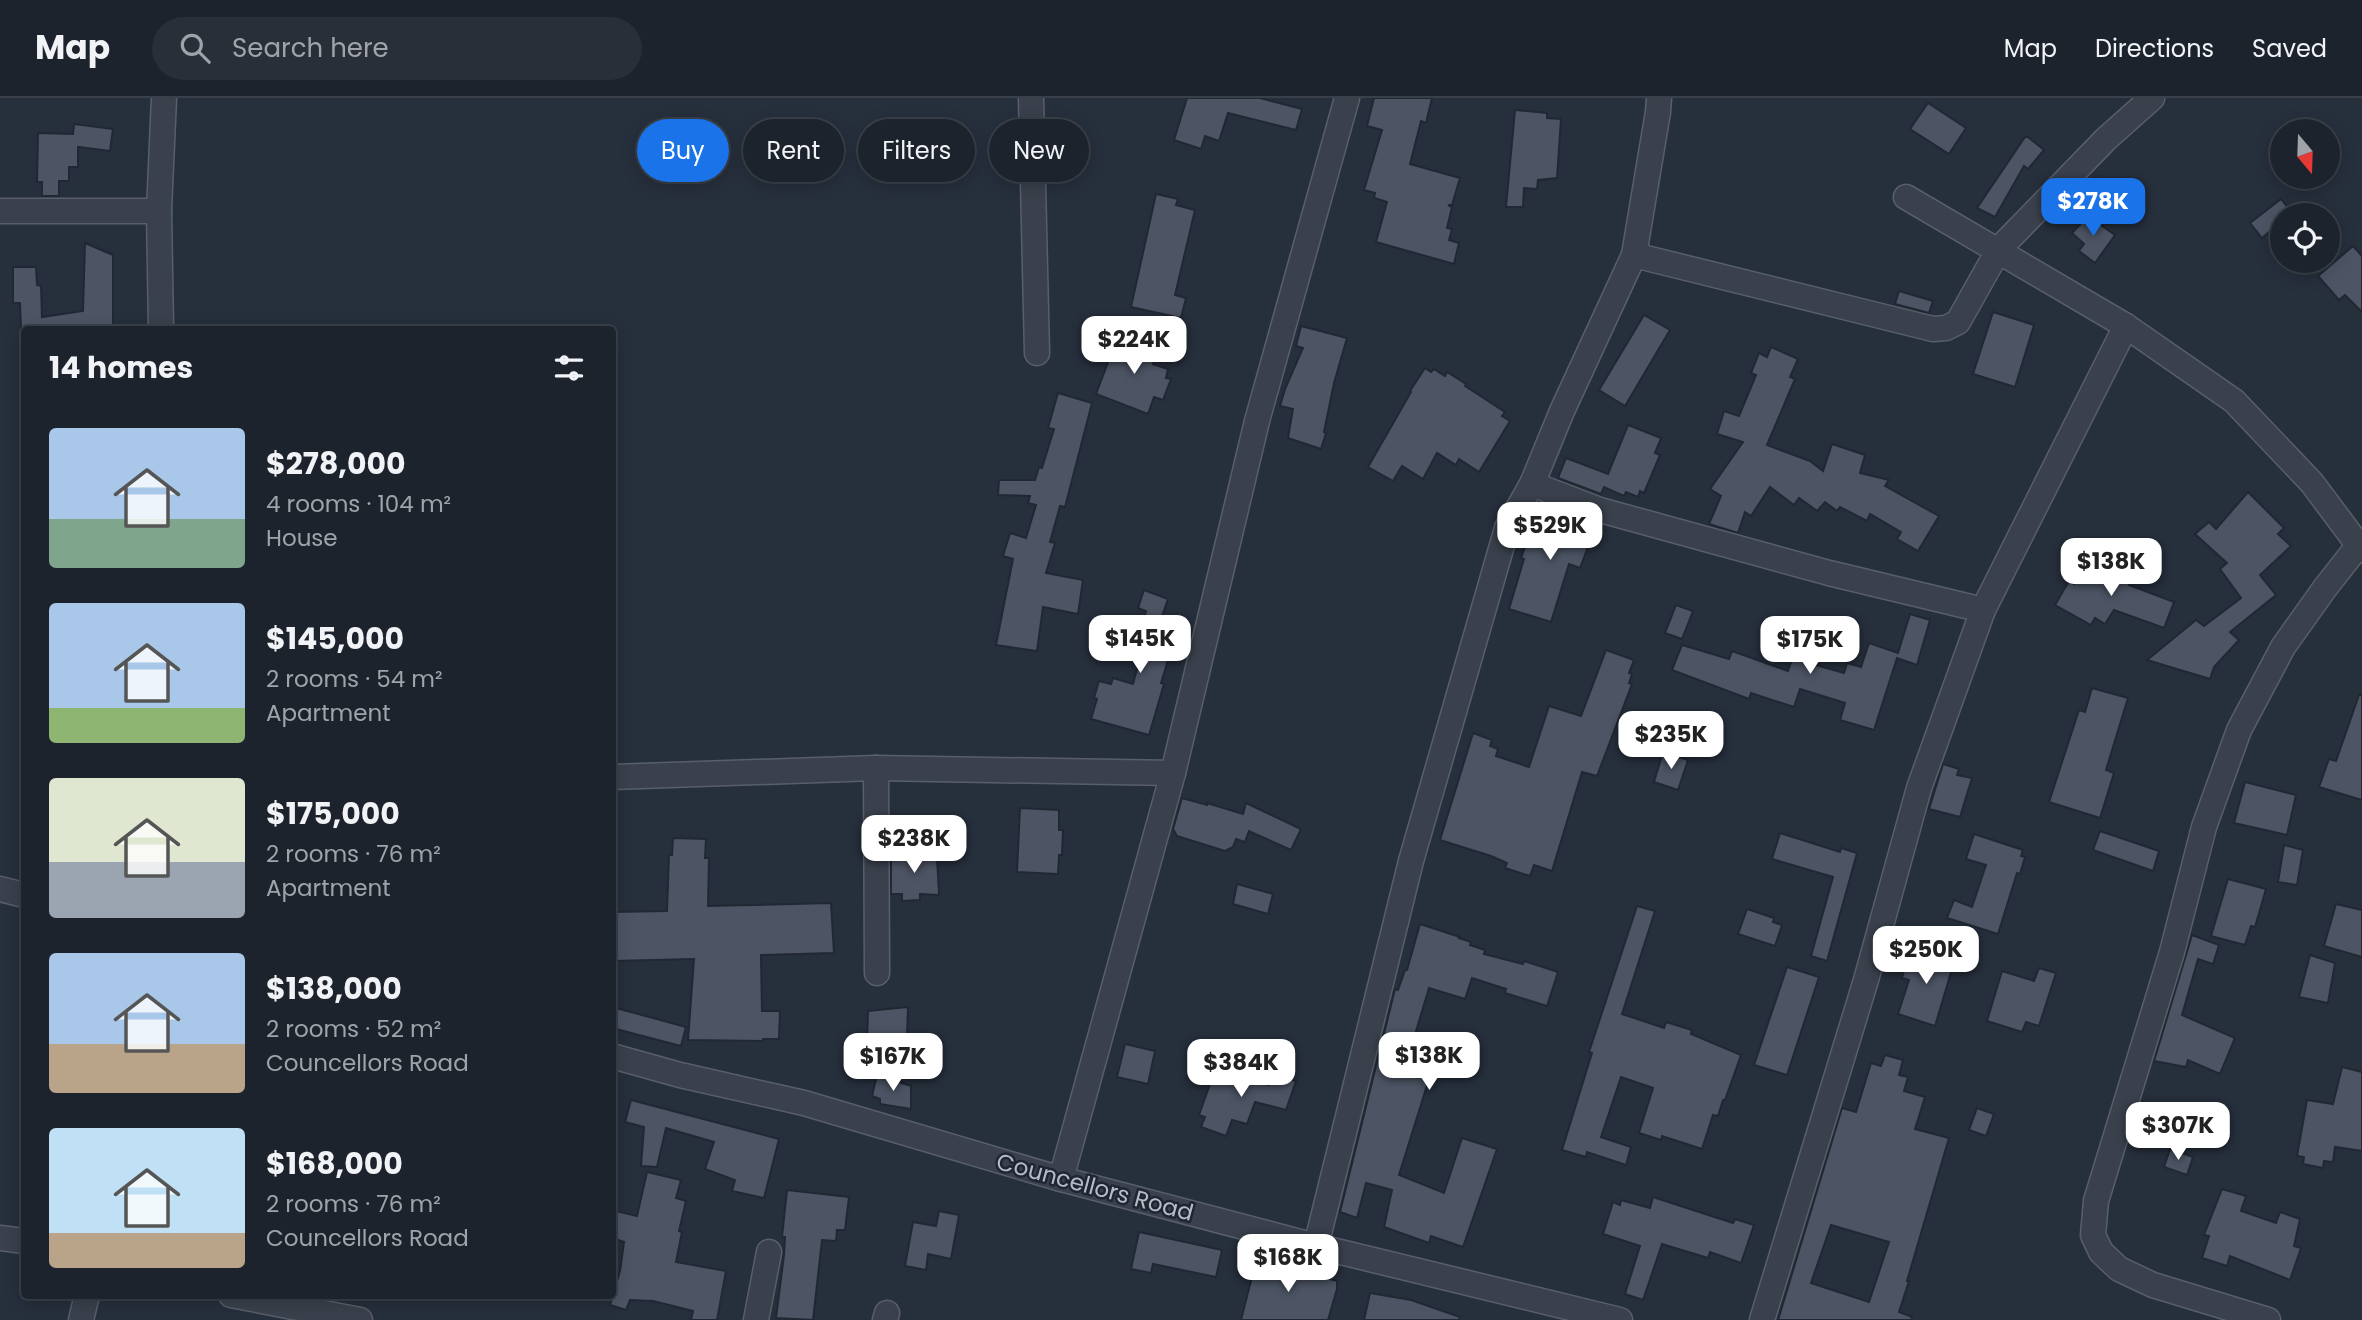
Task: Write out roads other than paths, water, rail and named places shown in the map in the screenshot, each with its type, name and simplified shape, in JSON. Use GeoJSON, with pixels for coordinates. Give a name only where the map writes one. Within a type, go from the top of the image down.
{"type":"FeatureCollection","features":[{"type":"Feature","properties":{"kind":"street"},"geometry":{"type":"LineString","coordinates":[[161,326],[159,211],[164,98]]}},
{"type":"Feature","properties":{"kind":"street"},"geometry":{"type":"LineString","coordinates":[[1031,98],[1037,352]]}},
{"type":"Feature","properties":{"kind":"street"},"geometry":{"type":"LineString","coordinates":[[1061,1179],[1173,773],[1257,421],[1347,98]]}},
{"type":"Feature","properties":{"kind":"street"},"geometry":{"type":"LineString","coordinates":[[1316,1246],[1411,861],[1507,527],[1532,484],[1562,411],[1634,255],[1658,112],[1658,98]]}},
{"type":"Feature","properties":{"kind":"street"},"geometry":{"type":"LineString","coordinates":[[1634,255],[1933,329],[1946,328],[1958,321],[1999,250],[2106,139],[2152,98]]}},
{"type":"Feature","properties":{"kind":"street"},"geometry":{"type":"LineString","coordinates":[[1906,197],[2126,326],[2234,401],[2312,484],[2360,548],[2325,588],[2283,648],[2239,730],[2204,827],[2172,952],[2096,1201],[2093,1235],[2101,1252],[2119,1269],[2153,1285],[2268,1320]]}},
{"type":"Feature","properties":{"kind":"street"},"geometry":{"type":"LineString","coordinates":[[0,211],[159,211]]}},
{"type":"Feature","properties":{"kind":"street"},"geometry":{"type":"LineString","coordinates":[[1762,1320],[1866,980],[1919,788],[1983,610],[2126,326]]}},
{"type":"Feature","properties":{"kind":"street"},"geometry":{"type":"LineString","coordinates":[[1532,484],[1600,510],[1829,573],[1983,610]]}},
{"type":"Feature","properties":{"kind":"street"},"geometry":{"type":"LineString","coordinates":[[616,777],[876,768],[1173,773]]}},
{"type":"Feature","properties":{"kind":"street"},"geometry":{"type":"LineString","coordinates":[[876,768],[877,973]]}},
{"type":"Feature","properties":{"kind":"street"},"geometry":{"type":"LineString","coordinates":[[0,889],[21,894]]}},
{"type":"Feature","properties":{"kind":"street","name":"Councellors Road"},"geometry":{"type":"LineString","coordinates":[[616,1057],[680,1075],[804,1103],[1061,1179],[1316,1246],[1620,1320]]}},
{"type":"Feature","properties":{"kind":"street"},"geometry":{"type":"LineString","coordinates":[[0,1238],[21,1241]]}},
{"type":"Feature","properties":{"kind":"street"},"geometry":{"type":"LineString","coordinates":[[756,1320],[769,1252]]}},
{"type":"Feature","properties":{"kind":"street"},"geometry":{"type":"LineString","coordinates":[[81,1320],[86,1299]]}},
{"type":"Feature","properties":{"kind":"street"},"geometry":{"type":"LineString","coordinates":[[252,1299],[360,1320]]}}]}
